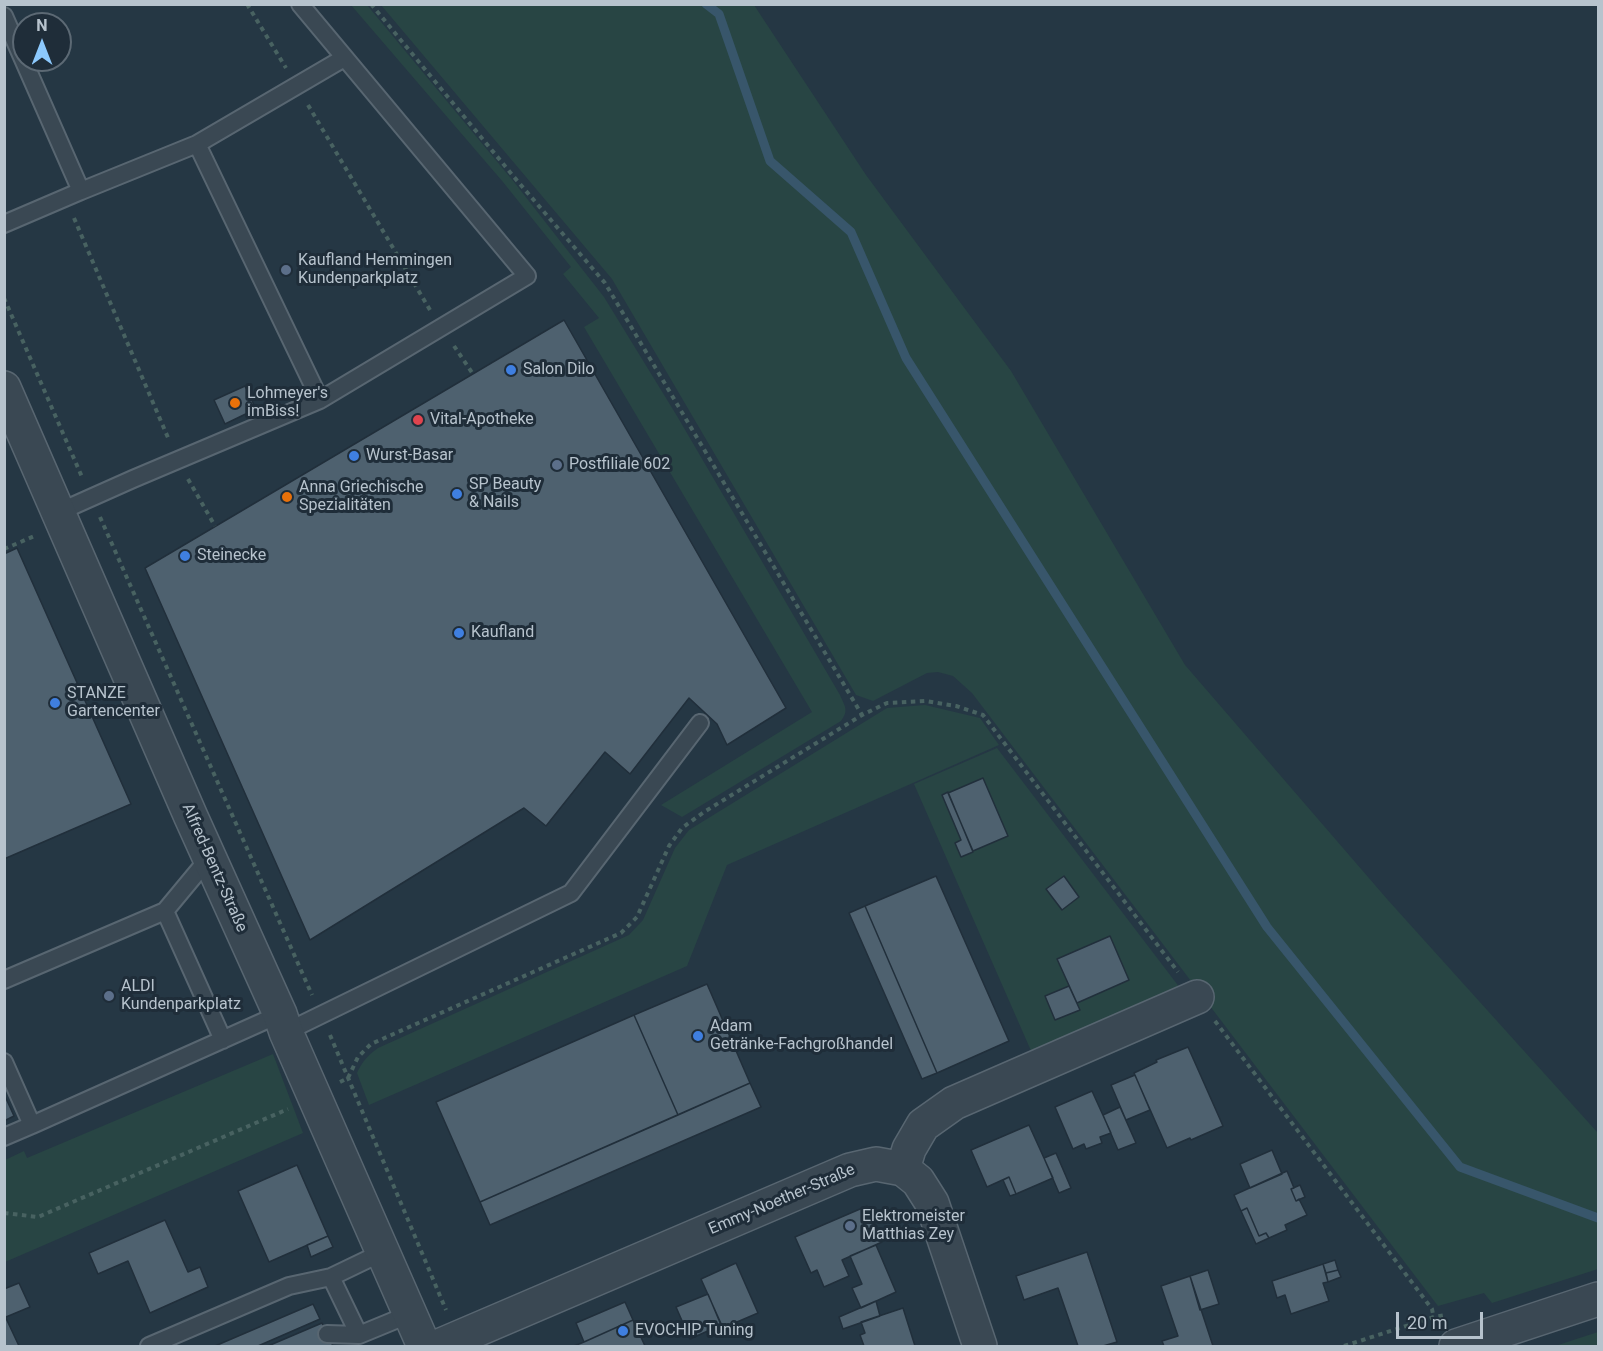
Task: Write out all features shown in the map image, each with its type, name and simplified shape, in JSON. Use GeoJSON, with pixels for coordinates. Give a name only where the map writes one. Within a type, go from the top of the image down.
{"type":"FeatureCollection","features":[{"type":"Feature","properties":{"kind":"street","name":"Alfred-Bentz-Straße"},"geometry":{"type":"LineString","coordinates":[[5,391],[424,1347]]}},
{"type":"Feature","properties":{"kind":"street"},"geometry":{"type":"LineString","coordinates":[[980,1347],[932,1203],[918,1181],[903,1169],[909,1149],[923,1125],[954,1103],[1197,997]]}},
{"type":"Feature","properties":{"kind":"street","name":"Emmy-Noether-Straße"},"geometry":{"type":"LineString","coordinates":[[449,1343],[850,1170],[876,1164],[903,1169]]}},
{"type":"Feature","properties":{"kind":"street"},"geometry":{"type":"LineString","coordinates":[[1456,1347],[1599,1299]]}},
{"type":"Feature","properties":{"kind":"lane"},"geometry":{"type":"LineString","coordinates":[[58,512],[320,400],[527,276],[300,4]]}},
{"type":"Feature","properties":{"kind":"lane"},"geometry":{"type":"LineString","coordinates":[[4,16],[73,195]]}},
{"type":"Feature","properties":{"kind":"lane"},"geometry":{"type":"LineString","coordinates":[[4,224],[197,144],[344,58]]}},
{"type":"Feature","properties":{"kind":"lane"},"geometry":{"type":"LineString","coordinates":[[197,144],[320,400]]}},
{"type":"Feature","properties":{"kind":"lane"},"geometry":{"type":"LineString","coordinates":[[4,1137],[223,1040],[321,1015],[571,893],[700,723]]}},
{"type":"Feature","properties":{"kind":"lane"},"geometry":{"type":"LineString","coordinates":[[4,980],[165,911],[209,858]]}},
{"type":"Feature","properties":{"kind":"lane"},"geometry":{"type":"LineString","coordinates":[[165,911],[223,1040]]}},
{"type":"Feature","properties":{"kind":"lane"},"geometry":{"type":"LineString","coordinates":[[4,1062],[32,1125]]}},
{"type":"Feature","properties":{"kind":"lane"},"geometry":{"type":"LineString","coordinates":[[149,1347],[289,1286],[331,1277],[383,1252]]}},
{"type":"Feature","properties":{"kind":"lane"},"geometry":{"type":"LineString","coordinates":[[331,1277],[359,1335]]}},
{"type":"Feature","properties":{"kind":"lane"},"geometry":{"type":"LineString","coordinates":[[327,1334],[359,1335],[410,1314]]}},
{"type":"Feature","properties":{"kind":"path"},"geometry":{"type":"LineString","coordinates":[[247,4],[441,328],[473,374]]}},
{"type":"Feature","properties":{"kind":"path"},"geometry":{"type":"LineString","coordinates":[[4,1214],[38,1217],[281,1113],[348,1078],[358,1057],[371,1044],[621,933],[637,917],[669,846],[682,828],[704,812],[862,715],[605,283],[513,177],[372,4]]}},
{"type":"Feature","properties":{"kind":"path"},"geometry":{"type":"LineString","coordinates":[[73,195],[150,398],[178,460],[215,526]]}},
{"type":"Feature","properties":{"kind":"path"},"geometry":{"type":"LineString","coordinates":[[4,298],[348,1078],[449,1343]]}},
{"type":"Feature","properties":{"kind":"path"},"geometry":{"type":"LineString","coordinates":[[1344,1347],[1434,1317]]}},
{"type":"Feature","properties":{"kind":"green space"},"geometry":{"type":"Polygon","coordinates":[[[351,5],[367,5],[514,182],[604,297],[677,416],[845,706],[846,711],[841,721],[682,817],[661,805],[812,712],[584,327],[599,318],[563,274],[571,267],[503,182],[351,5]]]}},
{"type":"Feature","properties":{"kind":"green space"},"geometry":{"type":"Polygon","coordinates":[[[381,5],[754,5],[866,175],[1011,371],[1185,665],[1387,899],[1598,1133],[1598,1269],[1492,1303],[1484,1293],[1438,1306],[972,693],[953,676],[938,672],[927,673],[873,701],[856,695],[612,279],[381,5]]]}},
{"type":"Feature","properties":{"kind":"green space"},"geometry":{"type":"Polygon","coordinates":[[[925,705],[980,718],[999,745],[727,865],[687,966],[369,1105],[357,1073],[371,1053],[629,935],[643,920],[675,848],[689,830],[887,708],[925,705]]]}},
{"type":"Feature","properties":{"kind":"green space"},"geometry":{"type":"Polygon","coordinates":[[[997,748],[1180,988],[1032,1053],[914,784],[997,748]]]}},
{"type":"Feature","properties":{"kind":"green space"},"geometry":{"type":"Polygon","coordinates":[[[273,1054],[303,1133],[5,1262],[5,1160],[24,1151],[27,1158],[273,1054]]]}},
{"type":"Feature","properties":{"kind":"green space"},"geometry":{"type":"Polygon","coordinates":[[[1598,1332],[1598,1346],[1555,1346],[1598,1332]]]}},
{"type":"Feature","properties":{"kind":"building","name":"Kaufland"},"geometry":{"type":"Polygon","coordinates":[[[564,320],[786,708],[727,745],[717,724],[689,698],[630,774],[605,752],[546,826],[524,808],[310,940],[145,568],[564,320]]]}},
{"type":"Feature","properties":{"kind":"building"},"geometry":{"type":"Polygon","coordinates":[[[245,386],[256,409],[225,424],[214,400],[245,386]]]}},
{"type":"Feature","properties":{"kind":"building"},"geometry":{"type":"Polygon","coordinates":[[[17,548],[131,804],[4,859],[4,554],[17,548]]]}},
{"type":"Feature","properties":{"kind":"building"},"geometry":{"type":"Polygon","coordinates":[[[983,778],[1008,836],[973,851],[948,793],[983,778]]]}},
{"type":"Feature","properties":{"kind":"building"},"geometry":{"type":"Polygon","coordinates":[[[948,792],[973,852],[961,857],[955,843],[961,840],[942,795],[948,792]]]}},
{"type":"Feature","properties":{"kind":"building"},"geometry":{"type":"Polygon","coordinates":[[[936,876],[1009,1041],[937,1073],[865,906],[936,876]]]}},
{"type":"Feature","properties":{"kind":"building"},"geometry":{"type":"Polygon","coordinates":[[[1064,876],[1079,897],[1062,910],[1046,889],[1064,876]]]}},
{"type":"Feature","properties":{"kind":"building"},"geometry":{"type":"Polygon","coordinates":[[[865,906],[937,1073],[922,1079],[849,913],[865,906]]]}},
{"type":"Feature","properties":{"kind":"building"},"geometry":{"type":"Polygon","coordinates":[[[1110,936],[1129,980],[1077,1003],[1057,959],[1110,936]]]}},
{"type":"Feature","properties":{"kind":"building"},"geometry":{"type":"Polygon","coordinates":[[[707,984],[750,1083],[678,1115],[634,1015],[707,984]]]}},
{"type":"Feature","properties":{"kind":"building"},"geometry":{"type":"Polygon","coordinates":[[[1069,986],[1080,1010],[1055,1020],[1045,996],[1069,986]]]}},
{"type":"Feature","properties":{"kind":"building"},"geometry":{"type":"Polygon","coordinates":[[[634,1015],[678,1115],[480,1202],[436,1102],[634,1015]]]}},
{"type":"Feature","properties":{"kind":"building"},"geometry":{"type":"Polygon","coordinates":[[[1188,1047],[1223,1126],[1167,1148],[1134,1073],[1157,1062],[1156,1060],[1188,1047]]]}},
{"type":"Feature","properties":{"kind":"building"},"geometry":{"type":"Polygon","coordinates":[[[1135,1075],[1150,1110],[1126,1120],[1111,1085],[1135,1075]]]}},
{"type":"Feature","properties":{"kind":"building"},"geometry":{"type":"Polygon","coordinates":[[[750,1083],[761,1107],[490,1225],[480,1202],[750,1083]]]}},
{"type":"Feature","properties":{"kind":"building"},"geometry":{"type":"Polygon","coordinates":[[[1092,1091],[1111,1133],[1100,1137],[1102,1143],[1086,1149],[1084,1144],[1073,1149],[1055,1107],[1092,1091]]]}},
{"type":"Feature","properties":{"kind":"building"},"geometry":{"type":"Polygon","coordinates":[[[4,1094],[14,1116],[4,1121],[4,1094]]]}},
{"type":"Feature","properties":{"kind":"building"},"geometry":{"type":"Polygon","coordinates":[[[1120,1107],[1136,1143],[1118,1150],[1103,1115],[1120,1107]]]}},
{"type":"Feature","properties":{"kind":"building"},"geometry":{"type":"Polygon","coordinates":[[[1029,1125],[1053,1178],[1016,1194],[1009,1177],[987,1187],[971,1150],[1029,1125]]]}},
{"type":"Feature","properties":{"kind":"building"},"geometry":{"type":"Polygon","coordinates":[[[1272,1150],[1282,1174],[1250,1188],[1240,1164],[1272,1150]]]}},
{"type":"Feature","properties":{"kind":"building"},"geometry":{"type":"Polygon","coordinates":[[[1056,1153],[1071,1188],[1059,1193],[1044,1158],[1056,1153]]]}},
{"type":"Feature","properties":{"kind":"building"},"geometry":{"type":"Polygon","coordinates":[[[297,1165],[328,1236],[269,1262],[238,1191],[297,1165]]]}},
{"type":"Feature","properties":{"kind":"building"},"geometry":{"type":"Polygon","coordinates":[[[1287,1171],[1294,1188],[1291,1189],[1296,1201],[1299,1199],[1307,1215],[1285,1225],[1287,1230],[1269,1238],[1266,1233],[1259,1236],[1247,1208],[1241,1211],[1234,1195],[1287,1171]]]}},
{"type":"Feature","properties":{"kind":"building"},"geometry":{"type":"Polygon","coordinates":[[[1009,1177],[1016,1194],[1010,1196],[1003,1180],[1009,1177]]]}},
{"type":"Feature","properties":{"kind":"building"},"geometry":{"type":"Polygon","coordinates":[[[1300,1185],[1305,1197],[1296,1201],[1291,1189],[1300,1185]]]}},
{"type":"Feature","properties":{"kind":"building"},"geometry":{"type":"Polygon","coordinates":[[[867,1206],[882,1242],[842,1260],[849,1276],[824,1287],[817,1270],[811,1273],[795,1237],[867,1206]]]}},
{"type":"Feature","properties":{"kind":"building"},"geometry":{"type":"Polygon","coordinates":[[[1247,1208],[1259,1236],[1266,1233],[1269,1238],[1256,1244],[1241,1211],[1247,1208]]]}},
{"type":"Feature","properties":{"kind":"building"},"geometry":{"type":"Polygon","coordinates":[[[165,1220],[188,1272],[200,1267],[208,1287],[150,1313],[128,1261],[98,1274],[89,1253],[165,1220]]]}},
{"type":"Feature","properties":{"kind":"building"},"geometry":{"type":"Polygon","coordinates":[[[328,1236],[333,1247],[311,1257],[307,1245],[328,1236]]]}},
{"type":"Feature","properties":{"kind":"building"},"geometry":{"type":"Polygon","coordinates":[[[876,1245],[896,1292],[861,1308],[852,1288],[862,1284],[850,1256],[876,1245]]]}},
{"type":"Feature","properties":{"kind":"building"},"geometry":{"type":"Polygon","coordinates":[[[1087,1252],[1117,1342],[1103,1346],[1078,1346],[1058,1288],[1024,1300],[1016,1276],[1087,1252]]]}},
{"type":"Feature","properties":{"kind":"building"},"geometry":{"type":"Polygon","coordinates":[[[1335,1260],[1338,1270],[1326,1273],[1323,1264],[1335,1260]]]}},
{"type":"Feature","properties":{"kind":"building"},"geometry":{"type":"Polygon","coordinates":[[[736,1263],[758,1313],[723,1328],[701,1279],[736,1263]]]}},
{"type":"Feature","properties":{"kind":"building"},"geometry":{"type":"Polygon","coordinates":[[[1323,1264],[1328,1282],[1323,1283],[1329,1301],[1291,1314],[1285,1295],[1277,1298],[1272,1281],[1323,1264]]]}},
{"type":"Feature","properties":{"kind":"building"},"geometry":{"type":"Polygon","coordinates":[[[1208,1270],[1219,1304],[1200,1310],[1190,1276],[1208,1270]]]}},
{"type":"Feature","properties":{"kind":"building"},"geometry":{"type":"Polygon","coordinates":[[[1338,1270],[1341,1277],[1328,1282],[1326,1273],[1338,1270]]]}},
{"type":"Feature","properties":{"kind":"building"},"geometry":{"type":"Polygon","coordinates":[[[1190,1276],[1213,1346],[1164,1346],[1162,1341],[1178,1336],[1161,1286],[1190,1276]]]}},
{"type":"Feature","properties":{"kind":"building"},"geometry":{"type":"Polygon","coordinates":[[[19,1283],[30,1307],[6,1317],[4,1289],[19,1283]]]}},
{"type":"Feature","properties":{"kind":"building"},"geometry":{"type":"Polygon","coordinates":[[[708,1294],[721,1325],[690,1339],[676,1307],[708,1294]]]}},
{"type":"Feature","properties":{"kind":"building"},"geometry":{"type":"Polygon","coordinates":[[[876,1301],[880,1316],[843,1329],[839,1317],[876,1301]]]}},
{"type":"Feature","properties":{"kind":"building"},"geometry":{"type":"Polygon","coordinates":[[[625,1302],[633,1320],[584,1342],[576,1323],[625,1302]]]}},
{"type":"Feature","properties":{"kind":"building"},"geometry":{"type":"Polygon","coordinates":[[[313,1304],[320,1319],[258,1346],[215,1346],[313,1304]]]}},
{"type":"Feature","properties":{"kind":"building"},"geometry":{"type":"Polygon","coordinates":[[[903,1308],[915,1346],[864,1346],[860,1335],[865,1333],[861,1322],[903,1308]]]}},
{"type":"Feature","properties":{"kind":"building"},"geometry":{"type":"Polygon","coordinates":[[[4,1314],[19,1346],[4,1346],[4,1314]]]}},
{"type":"Feature","properties":{"kind":"building","name":"EVOCHIP Tuning"},"geometry":{"type":"Polygon","coordinates":[[[633,1320],[645,1346],[574,1346],[584,1342],[633,1320]]]}},
{"type":"Feature","properties":{"kind":"building"},"geometry":{"type":"Polygon","coordinates":[[[322,1323],[333,1346],[268,1346],[322,1323]]]}},
{"type":"Feature","properties":{"kind":"waterway"},"geometry":{"type":"LineString","coordinates":[[706,4],[719,14],[770,161],[851,232],[906,358],[1267,927],[1460,1167],[1598,1218]]}},
{"type":"Feature","properties":{"kind":"place","name":"Kaufland Hemmingen Kundenparkplatz"},"geometry":{"type":"Point","coordinates":[286,270]}},
{"type":"Feature","properties":{"kind":"place","name":"Salon Dilo"},"geometry":{"type":"Point","coordinates":[511,370]}},
{"type":"Feature","properties":{"kind":"place","name":"Lohmeyer's imBiss!"},"geometry":{"type":"Point","coordinates":[235,403]}},
{"type":"Feature","properties":{"kind":"place","name":"Vital-Apotheke"},"geometry":{"type":"Point","coordinates":[418,420]}},
{"type":"Feature","properties":{"kind":"place","name":"Wurst-Basar"},"geometry":{"type":"Point","coordinates":[354,456]}},
{"type":"Feature","properties":{"kind":"place","name":"Postfiliale 602"},"geometry":{"type":"Point","coordinates":[557,465]}},
{"type":"Feature","properties":{"kind":"place","name":"SP Beauty & Nails"},"geometry":{"type":"Point","coordinates":[457,494]}},
{"type":"Feature","properties":{"kind":"place","name":"Anna Griechische Spezialitäten"},"geometry":{"type":"Point","coordinates":[287,497]}},
{"type":"Feature","properties":{"kind":"place","name":"Steinecke"},"geometry":{"type":"Point","coordinates":[185,556]}},
{"type":"Feature","properties":{"kind":"place","name":"Kaufland"},"geometry":{"type":"Point","coordinates":[459,633]}},
{"type":"Feature","properties":{"kind":"place","name":"STANZE Gartencenter"},"geometry":{"type":"Point","coordinates":[55,703]}},
{"type":"Feature","properties":{"kind":"place","name":"ALDI Kundenparkplatz"},"geometry":{"type":"Point","coordinates":[109,996]}},
{"type":"Feature","properties":{"kind":"place","name":"Adam Getränke-Fachgroßhandel"},"geometry":{"type":"Point","coordinates":[698,1036]}},
{"type":"Feature","properties":{"kind":"place","name":"Elektromeister Matthias Zey"},"geometry":{"type":"Point","coordinates":[850,1226]}},
{"type":"Feature","properties":{"kind":"place","name":"EVOCHIP Tuning"},"geometry":{"type":"Point","coordinates":[623,1331]}}]}
